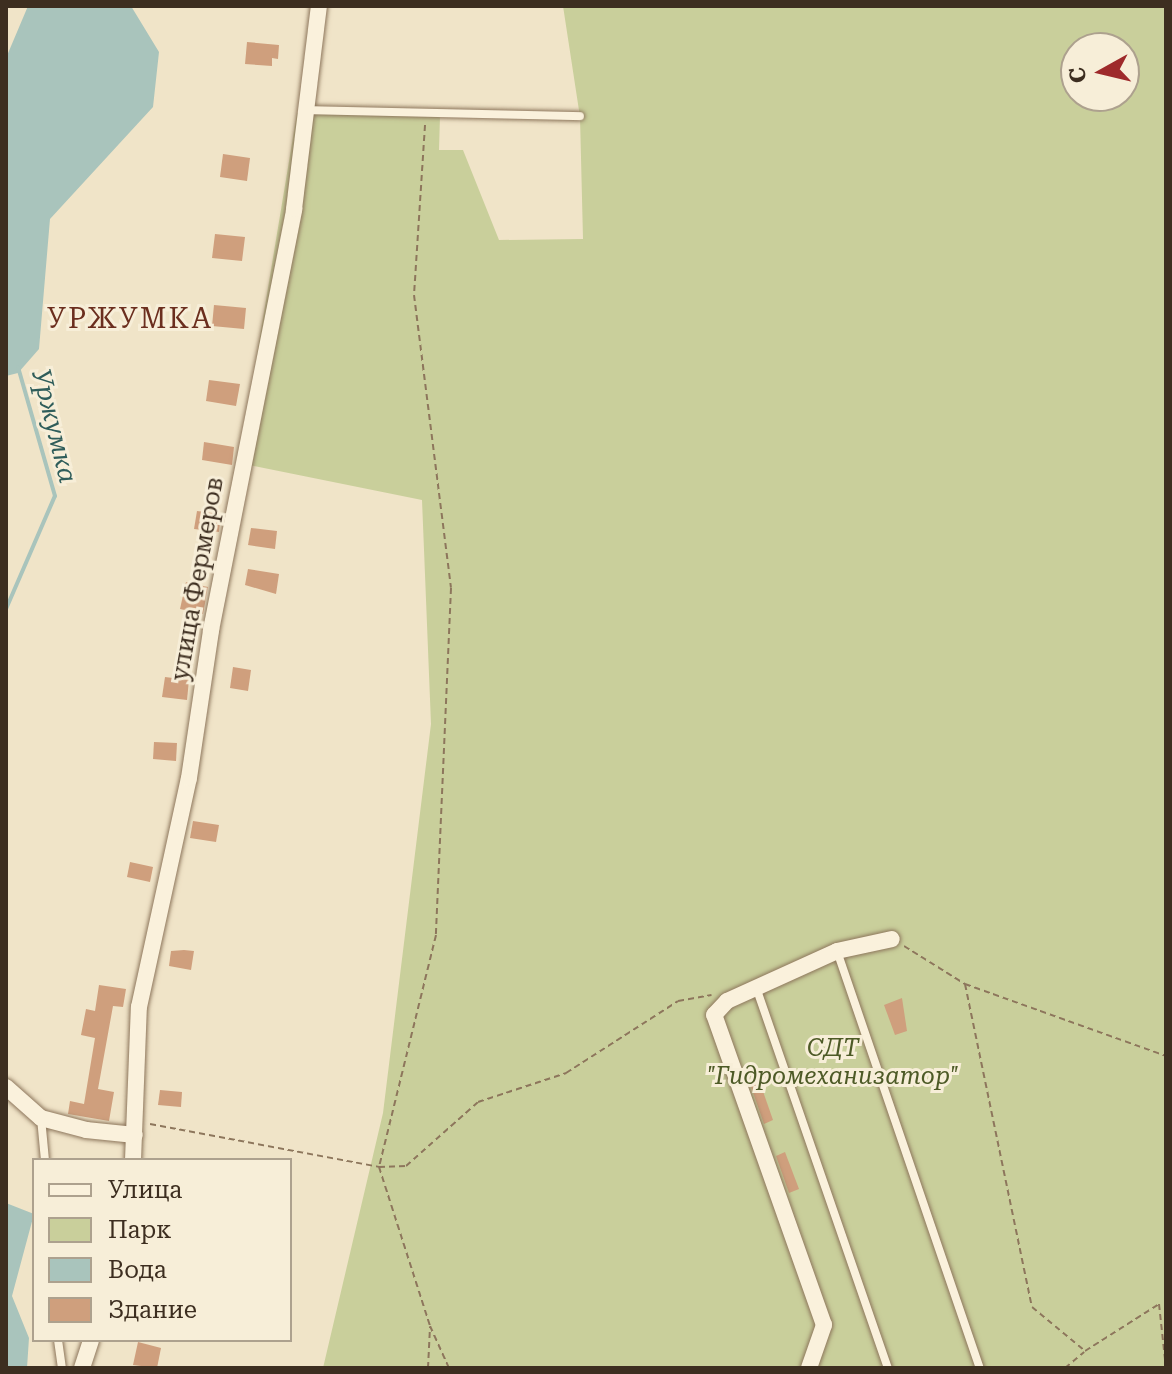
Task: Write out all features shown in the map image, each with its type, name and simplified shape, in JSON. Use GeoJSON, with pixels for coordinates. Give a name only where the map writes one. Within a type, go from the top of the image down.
{"type":"FeatureCollection","features":[{"type":"Feature","properties":{"kind":"street","name":"улица Фермеров"},"geometry":{"type":"LineString","coordinates":[[133,1158],[139,1007],[189,778],[211,630],[294,209],[319,6]]}},
{"type":"Feature","properties":{"kind":"street"},"geometry":{"type":"LineString","coordinates":[[809,1368],[824,1325],[714,1015],[727,1001],[757,990],[837,951],[892,939]]}},
{"type":"Feature","properties":{"kind":"street"},"geometry":{"type":"LineString","coordinates":[[6,1087],[41,1118],[135,1128]]}},
{"type":"Feature","properties":{"kind":"street"},"geometry":{"type":"LineString","coordinates":[[83,1365],[90,1342]]}},
{"type":"Feature","properties":{"kind":"lane"},"geometry":{"type":"LineString","coordinates":[[306,110],[426,116],[580,116]]}},
{"type":"Feature","properties":{"kind":"lane"},"geometry":{"type":"LineString","coordinates":[[837,951],[980,1368]]}},
{"type":"Feature","properties":{"kind":"lane"},"geometry":{"type":"LineString","coordinates":[[757,990],[888,1368]]}},
{"type":"Feature","properties":{"kind":"lane"},"geometry":{"type":"LineString","coordinates":[[41,1118],[45,1158]]}},
{"type":"Feature","properties":{"kind":"lane"},"geometry":{"type":"LineString","coordinates":[[58,1342],[62,1368]]}},
{"type":"Feature","properties":{"kind":"lane"},"geometry":{"type":"LineString","coordinates":[[79,1342],[83,1365]]}},
{"type":"Feature","properties":{"kind":"path"},"geometry":{"type":"LineString","coordinates":[[426,116],[414,295],[451,588],[436,935],[379,1167],[430,1326],[449,1368]]}},
{"type":"Feature","properties":{"kind":"path"},"geometry":{"type":"LineString","coordinates":[[892,939],[965,984],[1166,1056]]}},
{"type":"Feature","properties":{"kind":"path"},"geometry":{"type":"LineString","coordinates":[[965,984],[1032,1307],[1085,1351]]}},
{"type":"Feature","properties":{"kind":"path"},"geometry":{"type":"LineString","coordinates":[[135,1128],[379,1167],[419,1160],[478,1102],[566,1073],[678,1001],[710,995],[727,1001]]}},
{"type":"Feature","properties":{"kind":"path"},"geometry":{"type":"LineString","coordinates":[[1065,1368],[1085,1351],[1159,1304],[1166,1368]]}},
{"type":"Feature","properties":{"kind":"path"},"geometry":{"type":"LineString","coordinates":[[428,1368],[430,1326]]}},
{"type":"Feature","properties":{"kind":"green space","name":"СДТ \"Гидромеханизатор\""},"geometry":{"type":"Polygon","coordinates":[[[563,6],[1166,6],[1166,1368],[323,1368],[383,1113],[431,724],[422,500],[239,463],[297,113],[440,116],[439,150],[463,150],[499,240],[583,239],[580,117],[563,6]]]}},
{"type":"Feature","properties":{"kind":"water"},"geometry":{"type":"Polygon","coordinates":[[[28,6],[131,6],[159,52],[153,107],[50,219],[39,349],[18,373],[6,376],[6,58],[28,6]]]}},
{"type":"Feature","properties":{"kind":"water"},"geometry":{"type":"Polygon","coordinates":[[[6,1203],[32,1213],[32,1221],[12,1296],[29,1338],[27,1368],[6,1368],[6,1203]]]}},
{"type":"Feature","properties":{"kind":"building"},"geometry":{"type":"Polygon","coordinates":[[[247,42],[279,45],[278,59],[272,58],[272,66],[245,64],[247,42]]]}},
{"type":"Feature","properties":{"kind":"building"},"geometry":{"type":"Polygon","coordinates":[[[223,154],[250,158],[247,181],[220,177],[223,154]]]}},
{"type":"Feature","properties":{"kind":"building"},"geometry":{"type":"Polygon","coordinates":[[[215,234],[245,237],[242,261],[212,258],[215,234]]]}},
{"type":"Feature","properties":{"kind":"building"},"geometry":{"type":"Polygon","coordinates":[[[214,305],[246,308],[244,329],[212,326],[214,305]]]}},
{"type":"Feature","properties":{"kind":"building"},"geometry":{"type":"Polygon","coordinates":[[[209,380],[240,384],[236,406],[206,401],[209,380]]]}},
{"type":"Feature","properties":{"kind":"building"},"geometry":{"type":"Polygon","coordinates":[[[204,442],[234,447],[232,465],[202,460],[204,442]]]}},
{"type":"Feature","properties":{"kind":"building"},"geometry":{"type":"Polygon","coordinates":[[[197,511],[221,514],[219,532],[194,529],[197,511]]]}},
{"type":"Feature","properties":{"kind":"building"},"geometry":{"type":"Polygon","coordinates":[[[251,528],[277,531],[275,549],[248,545],[251,528]]]}},
{"type":"Feature","properties":{"kind":"building"},"geometry":{"type":"Polygon","coordinates":[[[248,569],[279,574],[276,594],[245,585],[248,569]]]}},
{"type":"Feature","properties":{"kind":"building"},"geometry":{"type":"Polygon","coordinates":[[[186,582],[208,587],[203,614],[180,609],[186,582]]]}},
{"type":"Feature","properties":{"kind":"building"},"geometry":{"type":"Polygon","coordinates":[[[233,667],[251,670],[248,691],[230,688],[233,667]]]}},
{"type":"Feature","properties":{"kind":"building"},"geometry":{"type":"Polygon","coordinates":[[[165,677],[189,680],[187,700],[162,697],[165,677]]]}},
{"type":"Feature","properties":{"kind":"building"},"geometry":{"type":"Polygon","coordinates":[[[154,742],[177,743],[176,761],[153,759],[154,742]]]}},
{"type":"Feature","properties":{"kind":"building"},"geometry":{"type":"Polygon","coordinates":[[[193,821],[219,825],[216,842],[190,838],[193,821]]]}},
{"type":"Feature","properties":{"kind":"building"},"geometry":{"type":"Polygon","coordinates":[[[130,862],[153,867],[150,882],[127,877],[130,862]]]}},
{"type":"Feature","properties":{"kind":"building"},"geometry":{"type":"Polygon","coordinates":[[[171,951],[194,951],[191,970],[169,966],[171,951]]]}},
{"type":"Feature","properties":{"kind":"building"},"geometry":{"type":"Polygon","coordinates":[[[99,985],[126,989],[123,1007],[113,1006],[98,1089],[114,1092],[109,1121],[68,1114],[70,1101],[84,1104],[95,1038],[81,1035],[86,1009],[95,1011],[99,985]]]}},
{"type":"Feature","properties":{"kind":"building"},"geometry":{"type":"Polygon","coordinates":[[[902,998],[907,1031],[895,1035],[884,1005],[902,998]]]}},
{"type":"Feature","properties":{"kind":"building"},"geometry":{"type":"Polygon","coordinates":[[[758,1077],[773,1120],[764,1124],[749,1081],[758,1077]]]}},
{"type":"Feature","properties":{"kind":"building"},"geometry":{"type":"Polygon","coordinates":[[[160,1090],[182,1092],[181,1107],[158,1105],[160,1090]]]}},
{"type":"Feature","properties":{"kind":"building"},"geometry":{"type":"Polygon","coordinates":[[[785,1152],[799,1189],[789,1193],[776,1156],[785,1152]]]}},
{"type":"Feature","properties":{"kind":"building"},"geometry":{"type":"Polygon","coordinates":[[[138,1342],[161,1348],[157,1368],[133,1365],[138,1342]]]}},
{"type":"Feature","properties":{"kind":"waterway","name":"Уржумка"},"geometry":{"type":"LineString","coordinates":[[6,609],[55,496],[18,367]]}},
{"type":"Feature","properties":{"kind":"waterway","name":"Уржумка"},"geometry":{"type":"LineString","coordinates":[[6,796],[6,820]]}},
{"type":"Feature","properties":{"kind":"district","name":"УРЖУМКА"},"geometry":{"type":"Point","coordinates":[130,319]}}]}
